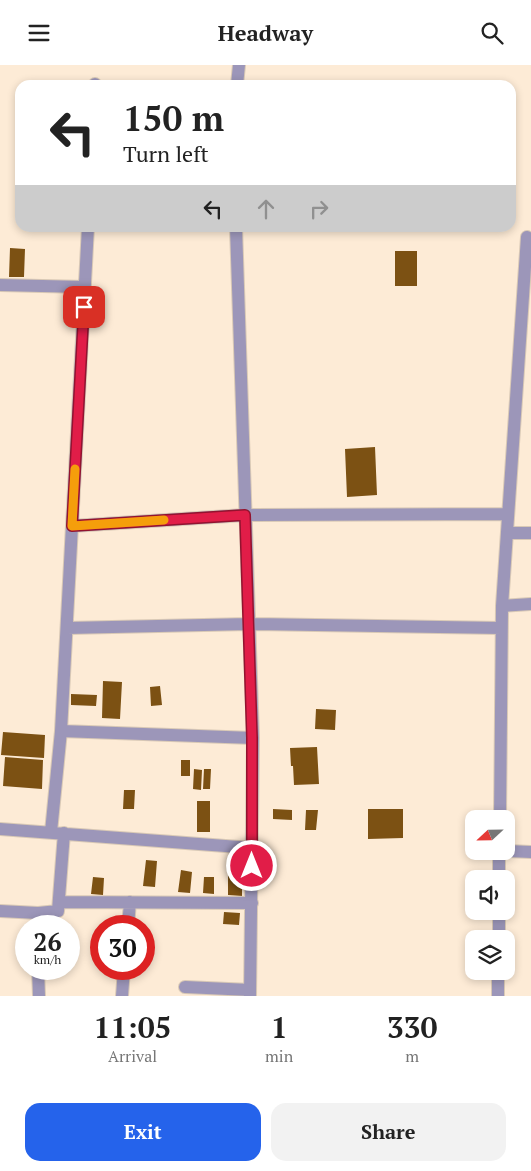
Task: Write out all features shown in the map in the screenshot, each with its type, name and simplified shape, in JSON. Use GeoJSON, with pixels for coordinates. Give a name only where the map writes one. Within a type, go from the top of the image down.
{"type":"FeatureCollection","features":[{"type":"Feature","properties":{"kind":"street"},"geometry":{"type":"LineString","coordinates":[[238,80],[239,65]]}},
{"type":"Feature","properties":{"kind":"street"},"geometry":{"type":"LineString","coordinates":[[0,911],[38,913],[58,911],[61,731],[88,232]]}},
{"type":"Feature","properties":{"kind":"street"},"geometry":{"type":"LineString","coordinates":[[186,987],[250,993],[252,738],[236,232]]}},
{"type":"Feature","properties":{"kind":"street"},"geometry":{"type":"LineString","coordinates":[[500,810],[502,606],[527,237]]}},
{"type":"Feature","properties":{"kind":"street"},"geometry":{"type":"LineString","coordinates":[[0,285],[84,287]]}},
{"type":"Feature","properties":{"kind":"street"},"geometry":{"type":"LineString","coordinates":[[72,526],[245,515],[508,514]]}},
{"type":"Feature","properties":{"kind":"street"},"geometry":{"type":"LineString","coordinates":[[506,533],[531,533]]}},
{"type":"Feature","properties":{"kind":"street"},"geometry":{"type":"LineString","coordinates":[[502,606],[531,604]]}},
{"type":"Feature","properties":{"kind":"street"},"geometry":{"type":"LineString","coordinates":[[67,628],[249,624],[502,628]]}},
{"type":"Feature","properties":{"kind":"street"},"geometry":{"type":"LineString","coordinates":[[61,731],[252,738]]}},
{"type":"Feature","properties":{"kind":"street"},"geometry":{"type":"LineString","coordinates":[[0,829],[252,848]]}},
{"type":"Feature","properties":{"kind":"street"},"geometry":{"type":"LineString","coordinates":[[515,851],[531,852]]}},
{"type":"Feature","properties":{"kind":"street"},"geometry":{"type":"LineString","coordinates":[[59,902],[252,903]]}},
{"type":"Feature","properties":{"kind":"street"},"geometry":{"type":"LineString","coordinates":[[129,915],[130,902]]}},
{"type":"Feature","properties":{"kind":"street"},"geometry":{"type":"LineString","coordinates":[[38,980],[39,996]]}},
{"type":"Feature","properties":{"kind":"street"},"geometry":{"type":"LineString","coordinates":[[122,996],[123,980]]}},
{"type":"Feature","properties":{"kind":"street"},"geometry":{"type":"LineString","coordinates":[[498,980],[498,996]]}},
{"type":"Feature","properties":{"kind":"building"},"geometry":{"type":"Polygon","coordinates":[[[10,248],[25,249],[24,277],[9,277],[10,248]]]}},
{"type":"Feature","properties":{"kind":"building"},"geometry":{"type":"Polygon","coordinates":[[[395,251],[417,251],[417,286],[395,286],[395,251]]]}},
{"type":"Feature","properties":{"kind":"building"},"geometry":{"type":"Polygon","coordinates":[[[375,447],[377,495],[347,497],[345,449],[375,447]]]}},
{"type":"Feature","properties":{"kind":"building"},"geometry":{"type":"Polygon","coordinates":[[[103,681],[122,682],[120,719],[102,718],[103,681]]]}},
{"type":"Feature","properties":{"kind":"building"},"geometry":{"type":"Polygon","coordinates":[[[160,686],[162,705],[151,706],[150,687],[160,686]]]}},
{"type":"Feature","properties":{"kind":"building"},"geometry":{"type":"Polygon","coordinates":[[[71,694],[97,695],[96,706],[71,705],[71,694]]]}},
{"type":"Feature","properties":{"kind":"building"},"geometry":{"type":"Polygon","coordinates":[[[316,709],[336,710],[335,730],[315,729],[316,709]]]}},
{"type":"Feature","properties":{"kind":"building"},"geometry":{"type":"Polygon","coordinates":[[[3,732],[45,735],[44,758],[1,755],[3,732]]]}},
{"type":"Feature","properties":{"kind":"building"},"geometry":{"type":"Polygon","coordinates":[[[317,747],[319,784],[294,785],[290,748],[317,747]]]}},
{"type":"Feature","properties":{"kind":"building"},"geometry":{"type":"Polygon","coordinates":[[[5,757],[43,760],[42,789],[3,786],[5,757]]]}},
{"type":"Feature","properties":{"kind":"building"},"geometry":{"type":"Polygon","coordinates":[[[181,760],[190,760],[190,776],[181,776],[181,760]]]}},
{"type":"Feature","properties":{"kind":"building"},"geometry":{"type":"Polygon","coordinates":[[[194,769],[202,770],[201,790],[193,789],[194,769]]]}},
{"type":"Feature","properties":{"kind":"building"},"geometry":{"type":"Polygon","coordinates":[[[204,769],[211,769],[210,789],[203,789],[204,769]]]}},
{"type":"Feature","properties":{"kind":"building"},"geometry":{"type":"Polygon","coordinates":[[[124,790],[135,790],[134,809],[123,809],[124,790]]]}},
{"type":"Feature","properties":{"kind":"building"},"geometry":{"type":"Polygon","coordinates":[[[197,801],[210,801],[210,832],[197,832],[197,801]]]}},
{"type":"Feature","properties":{"kind":"building"},"geometry":{"type":"Polygon","coordinates":[[[273,809],[292,810],[292,820],[273,819],[273,809]]]}},
{"type":"Feature","properties":{"kind":"building"},"geometry":{"type":"Polygon","coordinates":[[[368,809],[403,809],[403,838],[368,839],[368,809]]]}},
{"type":"Feature","properties":{"kind":"building"},"geometry":{"type":"Polygon","coordinates":[[[306,810],[318,810],[316,830],[305,830],[306,810]]]}},
{"type":"Feature","properties":{"kind":"building"},"geometry":{"type":"Polygon","coordinates":[[[146,860],[157,861],[155,887],[143,886],[146,860]]]}},
{"type":"Feature","properties":{"kind":"building"},"geometry":{"type":"Polygon","coordinates":[[[181,870],[192,872],[190,893],[178,892],[181,870]]]}},
{"type":"Feature","properties":{"kind":"building"},"geometry":{"type":"Polygon","coordinates":[[[228,873],[242,873],[242,896],[228,895],[228,873]]]}},
{"type":"Feature","properties":{"kind":"building"},"geometry":{"type":"Polygon","coordinates":[[[93,877],[104,878],[103,895],[91,894],[93,877]]]}},
{"type":"Feature","properties":{"kind":"building"},"geometry":{"type":"Polygon","coordinates":[[[204,877],[214,877],[214,894],[203,893],[204,877]]]}},
{"type":"Feature","properties":{"kind":"building"},"geometry":{"type":"Polygon","coordinates":[[[224,912],[240,913],[239,925],[223,924],[224,912]]]}},
{"type":"Feature","properties":{"kind":"slow traffic"},"geometry":{"type":"LineString","coordinates":[[75,469],[72,526],[164,520]]}},
{"type":"Feature","properties":{"kind":"route"},"geometry":{"type":"LineString","coordinates":[[84,307],[72,526],[245,515],[252,738],[252,866]]}}]}
